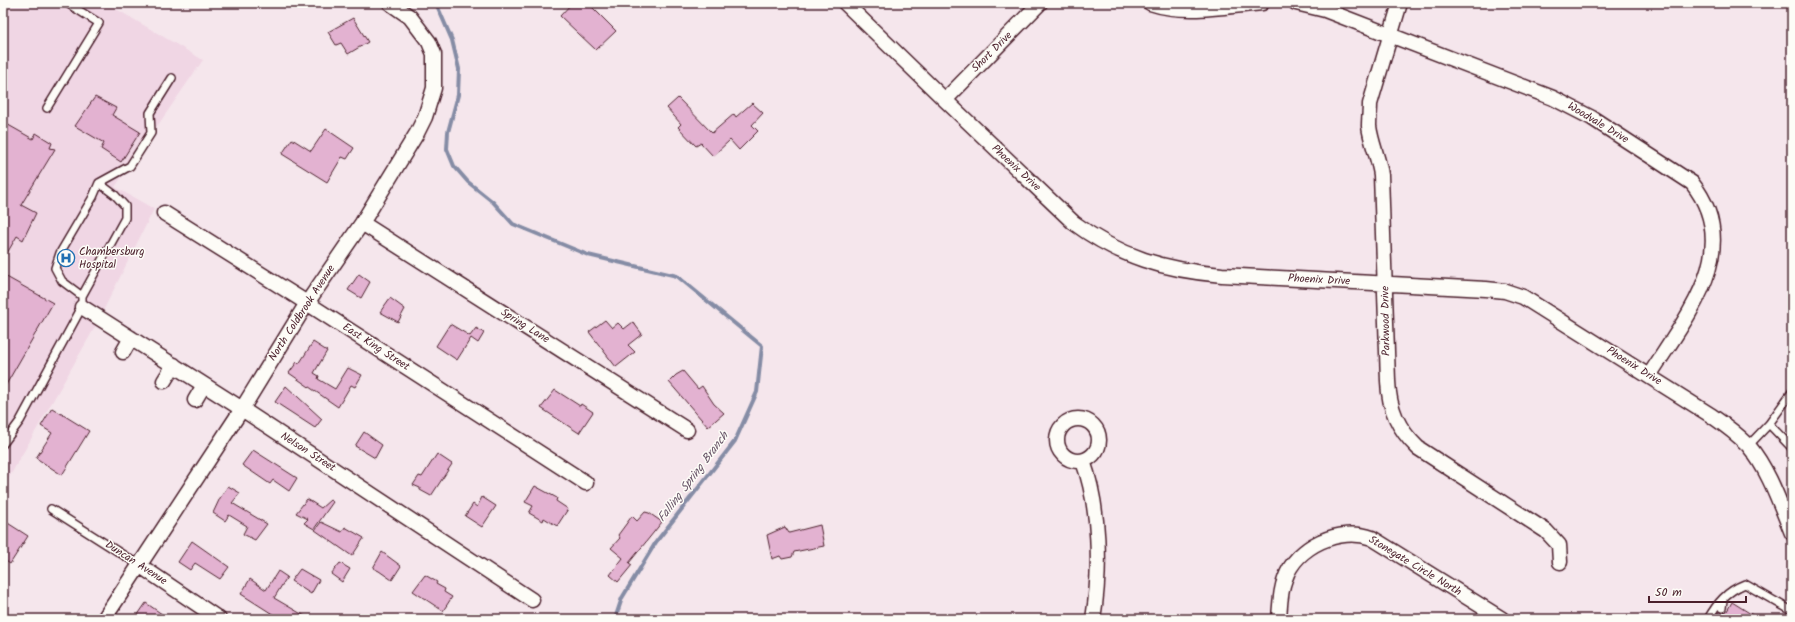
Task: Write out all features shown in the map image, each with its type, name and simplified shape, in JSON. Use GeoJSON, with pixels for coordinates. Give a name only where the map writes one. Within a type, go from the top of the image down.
{"type":"FeatureCollection","features":[{"type":"Feature","properties":{"kind":"street","name":"North Coldbrook Avenue"},"geometry":{"type":"LineString","coordinates":[[104,619],[242,409],[307,303],[362,223],[417,133],[430,103],[434,88],[434,54],[429,42],[410,17],[390,3]]}},
{"type":"Feature","properties":{"kind":"street","name":"Phoenix Drive"},"geometry":{"type":"LineString","coordinates":[[846,3],[944,100],[1074,223],[1096,239],[1125,253],[1149,262],[1192,272],[1486,289],[1505,291],[1523,297],[1712,416],[1735,433],[1748,446],[1769,479],[1792,533]]}},
{"type":"Feature","properties":{"kind":"street","name":"Short Drive"},"geometry":{"type":"LineString","coordinates":[[944,100],[1040,3]]}},
{"type":"Feature","properties":{"kind":"street"},"geometry":{"type":"LineString","coordinates":[[1150,3],[1166,8],[1180,9],[1262,3]]}},
{"type":"Feature","properties":{"kind":"street","name":"Woodvale Drive"},"geometry":{"type":"LineString","coordinates":[[1296,3],[1326,10],[1553,98],[1575,108],[1684,177],[1698,191],[1707,206],[1712,228],[1713,248],[1710,268],[1702,291],[1649,376]]}},
{"type":"Feature","properties":{"kind":"street","name":"Parkwood Drive"},"geometry":{"type":"LineString","coordinates":[[1400,3],[1370,104],[1369,117],[1371,135],[1378,157],[1381,175],[1386,284],[1388,394],[1392,410],[1398,425],[1407,438],[1418,448],[1546,531],[1559,545],[1560,562]]}},
{"type":"Feature","properties":{"kind":"street","name":"East King Street"},"geometry":{"type":"LineString","coordinates":[[164,213],[307,303],[586,483]]}},
{"type":"Feature","properties":{"kind":"street","name":"Spring Lane"},"geometry":{"type":"LineString","coordinates":[[362,223],[687,430]]}},
{"type":"Feature","properties":{"kind":"street","name":"Nelson Street"},"geometry":{"type":"LineString","coordinates":[[82,302],[131,338],[242,409],[532,600]]}},
{"type":"Feature","properties":{"kind":"street"},"geometry":{"type":"LineString","coordinates":[[123,352],[131,338]]}},
{"type":"Feature","properties":{"kind":"street"},"geometry":{"type":"LineString","coordinates":[[164,381],[174,365]]}},
{"type":"Feature","properties":{"kind":"street"},"geometry":{"type":"LineString","coordinates":[[195,400],[204,385]]}},
{"type":"Feature","properties":{"kind":"street"},"geometry":{"type":"LineString","coordinates":[[1083,461],[1090,479],[1098,552],[1093,619]]}},
{"type":"Feature","properties":{"kind":"street","name":"Stonegate Circle North"},"geometry":{"type":"LineString","coordinates":[[1279,619],[1284,580],[1298,558],[1317,543],[1327,538],[1355,534],[1372,538],[1502,619]]}},
{"type":"Feature","properties":{"kind":"street","name":"Duncan Avenue"},"geometry":{"type":"LineString","coordinates":[[140,564],[219,619]]}},
{"type":"Feature","properties":{"kind":"lane"},"geometry":{"type":"LineString","coordinates":[[47,108],[99,23],[67,3]]}},
{"type":"Feature","properties":{"kind":"lane"},"geometry":{"type":"LineString","coordinates":[[82,302],[62,281],[55,268],[60,253],[93,197],[99,183],[130,166],[151,133],[150,113],[172,78]]}},
{"type":"Feature","properties":{"kind":"lane"},"geometry":{"type":"LineString","coordinates":[[3,444],[20,421],[125,218],[125,206],[115,195],[99,183]]}},
{"type":"Feature","properties":{"kind":"lane"},"geometry":{"type":"LineString","coordinates":[[1748,446],[1769,424],[1792,392]]}},
{"type":"Feature","properties":{"kind":"lane"},"geometry":{"type":"LineString","coordinates":[[1769,424],[1792,448]]}},
{"type":"Feature","properties":{"kind":"lane","name":"Duncan Avenue"},"geometry":{"type":"LineString","coordinates":[[51,509],[140,564]]}},
{"type":"Feature","properties":{"kind":"lane"},"geometry":{"type":"LineString","coordinates":[[1708,619],[1717,603],[1723,600],[1732,589],[1745,584],[1792,611]]}},
{"type":"Feature","properties":{"kind":"lane"},"geometry":{"type":"LineString","coordinates":[[1722,608],[1723,600]]}},
{"type":"Feature","properties":{"kind":"shaded area","name":"Chambersburg Hospital"},"geometry":{"type":"Polygon","coordinates":[[[3,3],[106,3],[203,60],[115,187],[154,209],[95,327],[3,488],[3,3]]]}},
{"type":"Feature","properties":{"kind":"building"},"geometry":{"type":"Polygon","coordinates":[[[572,3],[588,3],[616,31],[596,50],[560,16],[572,3]]]}},
{"type":"Feature","properties":{"kind":"building"},"geometry":{"type":"Polygon","coordinates":[[[353,18],[368,42],[348,54],[341,43],[336,45],[328,32],[353,18]]]}},
{"type":"Feature","properties":{"kind":"building"},"geometry":{"type":"Polygon","coordinates":[[[95,97],[116,108],[112,115],[140,132],[121,162],[101,149],[104,143],[75,126],[95,97]]]}},
{"type":"Feature","properties":{"kind":"building"},"geometry":{"type":"Polygon","coordinates":[[[678,98],[712,133],[734,114],[736,117],[752,103],[763,113],[752,125],[758,131],[739,150],[730,140],[713,156],[701,143],[696,146],[678,127],[681,124],[667,108],[678,98]]]}},
{"type":"Feature","properties":{"kind":"building"},"geometry":{"type":"Polygon","coordinates":[[[3,122],[33,139],[36,133],[52,143],[50,148],[55,149],[21,205],[36,213],[23,240],[17,236],[3,260],[3,122]]]}},
{"type":"Feature","properties":{"kind":"building"},"geometry":{"type":"Polygon","coordinates":[[[326,129],[354,148],[347,159],[342,157],[327,182],[282,154],[292,139],[311,151],[326,129]]]}},
{"type":"Feature","properties":{"kind":"building"},"geometry":{"type":"Polygon","coordinates":[[[359,274],[370,282],[361,298],[348,290],[359,274]]]}},
{"type":"Feature","properties":{"kind":"building"},"geometry":{"type":"Polygon","coordinates":[[[3,275],[53,303],[3,390],[3,275]]]}},
{"type":"Feature","properties":{"kind":"building"},"geometry":{"type":"Polygon","coordinates":[[[390,298],[405,309],[398,322],[380,312],[390,298]]]}},
{"type":"Feature","properties":{"kind":"building"},"geometry":{"type":"Polygon","coordinates":[[[605,320],[612,328],[618,323],[624,329],[633,322],[642,334],[628,345],[635,352],[616,367],[589,332],[605,320]]]}},
{"type":"Feature","properties":{"kind":"building"},"geometry":{"type":"Polygon","coordinates":[[[450,324],[470,336],[476,328],[484,333],[478,343],[471,338],[457,360],[436,346],[450,324]]]}},
{"type":"Feature","properties":{"kind":"building"},"geometry":{"type":"Polygon","coordinates":[[[313,342],[327,351],[314,373],[319,376],[318,379],[335,389],[348,368],[362,375],[355,387],[351,385],[338,407],[289,373],[297,362],[299,364],[313,342]]]}},
{"type":"Feature","properties":{"kind":"building"},"geometry":{"type":"Polygon","coordinates":[[[683,371],[698,389],[702,386],[714,404],[724,413],[708,427],[669,382],[683,371]]]}},
{"type":"Feature","properties":{"kind":"building"},"geometry":{"type":"Polygon","coordinates":[[[286,386],[322,419],[315,428],[275,402],[286,386]]]}},
{"type":"Feature","properties":{"kind":"building"},"geometry":{"type":"Polygon","coordinates":[[[555,390],[580,406],[581,404],[593,412],[579,433],[541,408],[555,390]]]}},
{"type":"Feature","properties":{"kind":"building"},"geometry":{"type":"Polygon","coordinates":[[[52,408],[89,431],[62,475],[36,458],[52,433],[41,426],[52,408]]]}},
{"type":"Feature","properties":{"kind":"building"},"geometry":{"type":"Polygon","coordinates":[[[364,432],[382,445],[375,458],[355,446],[364,432]]]}},
{"type":"Feature","properties":{"kind":"building"},"geometry":{"type":"Polygon","coordinates":[[[253,450],[297,478],[289,491],[273,480],[270,484],[242,465],[253,450]]]}},
{"type":"Feature","properties":{"kind":"building"},"geometry":{"type":"Polygon","coordinates":[[[437,454],[452,464],[431,496],[413,485],[419,476],[422,477],[437,454]]]}},
{"type":"Feature","properties":{"kind":"building"},"geometry":{"type":"Polygon","coordinates":[[[228,486],[240,493],[232,503],[267,524],[255,540],[243,534],[247,526],[229,515],[225,521],[213,513],[228,486]]]}},
{"type":"Feature","properties":{"kind":"building"},"geometry":{"type":"Polygon","coordinates":[[[535,486],[557,498],[556,501],[568,509],[557,526],[544,518],[543,521],[529,513],[533,506],[525,502],[535,486]]]}},
{"type":"Feature","properties":{"kind":"building"},"geometry":{"type":"Polygon","coordinates":[[[482,497],[496,506],[482,527],[465,516],[473,504],[477,507],[482,497]]]}},
{"type":"Feature","properties":{"kind":"building"},"geometry":{"type":"Polygon","coordinates":[[[307,499],[321,508],[330,500],[333,502],[314,529],[304,523],[308,519],[296,513],[307,499]]]}},
{"type":"Feature","properties":{"kind":"building"},"geometry":{"type":"Polygon","coordinates":[[[645,512],[662,522],[629,563],[632,565],[618,582],[610,575],[623,558],[611,548],[620,538],[618,535],[632,516],[637,521],[645,512]]]}},
{"type":"Feature","properties":{"kind":"building"},"geometry":{"type":"Polygon","coordinates":[[[3,520],[28,536],[10,564],[3,559],[3,520]]]}},
{"type":"Feature","properties":{"kind":"building"},"geometry":{"type":"Polygon","coordinates":[[[321,522],[342,532],[345,527],[364,538],[352,556],[315,530],[321,522]]]}},
{"type":"Feature","properties":{"kind":"building"},"geometry":{"type":"Polygon","coordinates":[[[820,525],[824,546],[794,552],[792,557],[782,559],[780,556],[772,559],[767,535],[785,527],[789,533],[820,525]]]}},
{"type":"Feature","properties":{"kind":"building"},"geometry":{"type":"Polygon","coordinates":[[[192,541],[229,567],[220,579],[195,563],[190,570],[178,562],[192,541]]]}},
{"type":"Feature","properties":{"kind":"building"},"geometry":{"type":"Polygon","coordinates":[[[382,552],[401,566],[392,580],[373,568],[382,552]]]}},
{"type":"Feature","properties":{"kind":"building"},"geometry":{"type":"Polygon","coordinates":[[[340,563],[350,569],[342,582],[331,574],[340,563]]]}},
{"type":"Feature","properties":{"kind":"building"},"geometry":{"type":"Polygon","coordinates":[[[300,569],[319,580],[311,594],[291,581],[300,569]]]}},
{"type":"Feature","properties":{"kind":"building"},"geometry":{"type":"Polygon","coordinates":[[[278,571],[287,577],[274,598],[310,619],[271,619],[274,615],[241,594],[250,579],[266,590],[278,571]]]}},
{"type":"Feature","properties":{"kind":"building"},"geometry":{"type":"Polygon","coordinates":[[[425,575],[437,582],[436,584],[445,589],[444,592],[452,597],[443,611],[413,591],[425,575]]]}},
{"type":"Feature","properties":{"kind":"building"},"geometry":{"type":"Polygon","coordinates":[[[1732,602],[1759,619],[1714,619],[1719,612],[1722,613],[1727,611],[1732,602]]]}},
{"type":"Feature","properties":{"kind":"building"},"geometry":{"type":"Polygon","coordinates":[[[146,603],[169,619],[135,619],[146,603]]]}},
{"type":"Feature","properties":{"kind":"waterway","name":"Falling Spring Branch"},"geometry":{"type":"LineString","coordinates":[[436,3],[452,40],[459,69],[458,95],[448,132],[447,149],[454,166],[468,182],[493,202],[513,224],[588,255],[677,276],[762,346],[757,392],[735,441],[656,542],[622,598],[615,619]]}},
{"type":"Feature","properties":{"kind":"place","name":"Chambersburg Hospital"},"geometry":{"type":"Point","coordinates":[66,258]}}]}
